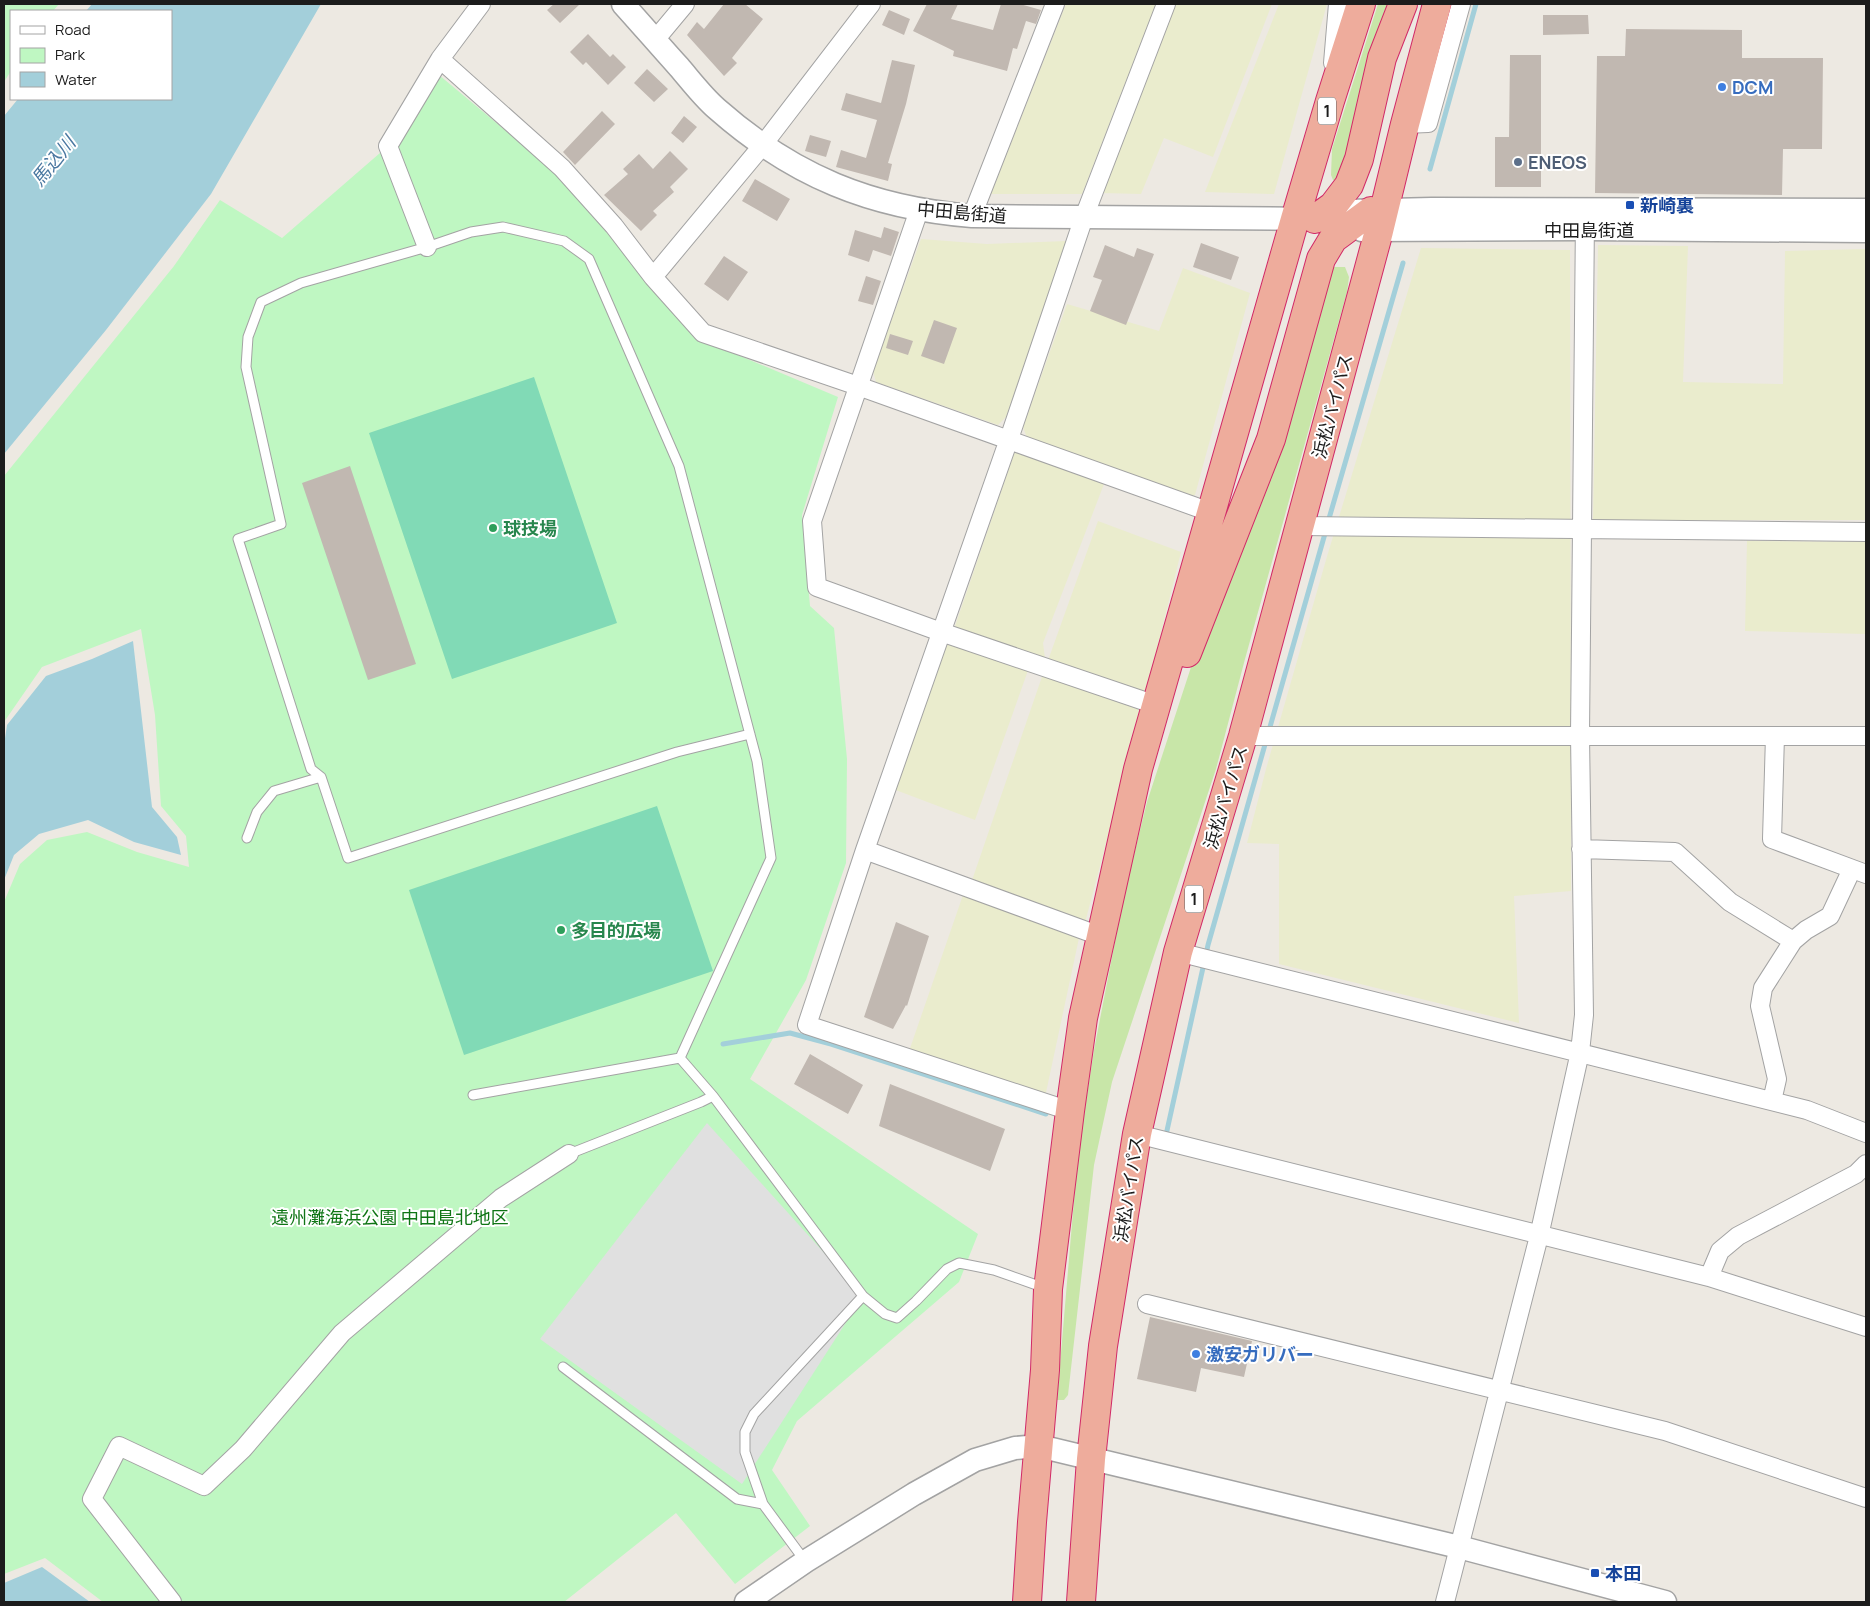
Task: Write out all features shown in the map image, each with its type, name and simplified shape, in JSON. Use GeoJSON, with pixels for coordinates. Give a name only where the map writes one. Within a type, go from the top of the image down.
{"type":"FeatureCollection","features":[{"type":"Feature","properties":{"kind":"highway","name":"1"},"geometry":{"type":"LineString","coordinates":[[1027,1602],[1039,1446],[1048,1289],[1083,1018],[1100,936],[1138,769],[1210,512],[1305,219],[1330,100],[1362,4]]}},
{"type":"Feature","properties":{"kind":"highway"},"geometry":{"type":"LineString","coordinates":[[1305,219],[1333,206],[1350,185],[1358,160],[1382,58],[1403,4]]}},
{"type":"Feature","properties":{"kind":"highway","name":"浜松バイパス"},"geometry":{"type":"LineString","coordinates":[[1081,1602],[1103,1346],[1137,1134],[1307,526],[1378,217],[1437,4]]}},
{"type":"Feature","properties":{"kind":"highway"},"geometry":{"type":"LineString","coordinates":[[1138,769],[1169,700],[1271,439],[1321,259],[1334,238],[1345,230],[1378,217]]}},
{"type":"Feature","properties":{"kind":"street"},"geometry":{"type":"LineString","coordinates":[[427,247],[388,146],[440,59],[481,4]]}},
{"type":"Feature","properties":{"kind":"street","name":"中田島街道"},"geometry":{"type":"LineString","coordinates":[[623,4],[716,108],[762,146],[825,181],[874,199],[919,210],[972,216],[1305,219],[1347,211],[1378,217],[1432,208],[1585,219],[1866,231]]}},
{"type":"Feature","properties":{"kind":"street"},"geometry":{"type":"LineString","coordinates":[[656,40],[685,4]]}},
{"type":"Feature","properties":{"kind":"street"},"geometry":{"type":"LineString","coordinates":[[653,277],[762,146],[871,4]]}},
{"type":"Feature","properties":{"kind":"street"},"geometry":{"type":"LineString","coordinates":[[972,216],[1055,4]]}},
{"type":"Feature","properties":{"kind":"street"},"geometry":{"type":"LineString","coordinates":[[1070,1111],[807,1025],[865,850],[1009,440],[1084,217],[1166,4]]}},
{"type":"Feature","properties":{"kind":"street"},"geometry":{"type":"LineString","coordinates":[[1330,100],[1338,4]]}},
{"type":"Feature","properties":{"kind":"street"},"geometry":{"type":"LineString","coordinates":[[1405,124],[1428,123],[1461,4]]}},
{"type":"Feature","properties":{"kind":"street"},"geometry":{"type":"LineString","coordinates":[[440,59],[562,168],[614,226],[653,277],[703,333],[858,386],[1210,512]]}},
{"type":"Feature","properties":{"kind":"street"},"geometry":{"type":"LineString","coordinates":[[919,210],[812,522],[817,587],[941,632],[1156,705]]}},
{"type":"Feature","properties":{"kind":"street","name":"中田島街道"},"geometry":{"type":"LineString","coordinates":[[1585,219],[1866,210]]}},
{"type":"Feature","properties":{"kind":"street","name":"中田島街道"},"geometry":{"type":"LineString","coordinates":[[1305,219],[1338,230],[1345,230]]}},
{"type":"Feature","properties":{"kind":"street"},"geometry":{"type":"LineString","coordinates":[[1445,1602],[1539,1236],[1580,1052],[1584,1015],[1580,735],[1585,219]]}},
{"type":"Feature","properties":{"kind":"street"},"geometry":{"type":"LineString","coordinates":[[1307,526],[1866,532]]}},
{"type":"Feature","properties":{"kind":"street"},"geometry":{"type":"LineString","coordinates":[[1249,736],[1866,736]]}},
{"type":"Feature","properties":{"kind":"street"},"geometry":{"type":"LineString","coordinates":[[1772,1101],[1777,1079],[1760,1006],[1763,988],[1793,941],[1806,930],[1830,916],[1859,871],[1772,839],[1775,736]]}},
{"type":"Feature","properties":{"kind":"street"},"geometry":{"type":"LineString","coordinates":[[1581,849],[1676,852],[1730,902],[1793,941]]}},
{"type":"Feature","properties":{"kind":"street"},"geometry":{"type":"LineString","coordinates":[[865,850],[1100,936]]}},
{"type":"Feature","properties":{"kind":"street"},"geometry":{"type":"LineString","coordinates":[[1186,954],[1807,1110],[1866,1133]]}},
{"type":"Feature","properties":{"kind":"street"},"geometry":{"type":"LineString","coordinates":[[1137,1134],[1709,1278],[1866,1328]]}},
{"type":"Feature","properties":{"kind":"street"},"geometry":{"type":"LineString","coordinates":[[172,1602],[92,1499],[119,1446],[204,1486],[243,1449],[342,1333],[501,1198],[569,1154]]}},
{"type":"Feature","properties":{"kind":"street"},"geometry":{"type":"LineString","coordinates":[[1709,1278],[1720,1251],[1738,1236],[1856,1174],[1866,1164]]}},
{"type":"Feature","properties":{"kind":"street"},"geometry":{"type":"LineString","coordinates":[[1147,1304],[1666,1431],[1866,1498]]}},
{"type":"Feature","properties":{"kind":"street"},"geometry":{"type":"LineString","coordinates":[[746,1602],[806,1561],[914,1494],[975,1460],[1015,1448],[1039,1446],[1459,1547],[1666,1602]]}},
{"type":"Feature","properties":{"kind":"lane"},"geometry":{"type":"LineString","coordinates":[[680,1058],[771,858],[757,761],[750,734],[679,466],[589,259],[564,241],[504,227],[471,232],[427,247],[301,283],[261,302],[248,337],[246,366],[281,524],[238,539],[311,769],[321,777],[348,858],[677,752],[750,734]]}},
{"type":"Feature","properties":{"kind":"lane"},"geometry":{"type":"LineString","coordinates":[[247,838],[256,812],[274,791],[321,777]]}},
{"type":"Feature","properties":{"kind":"lane"},"geometry":{"type":"LineString","coordinates":[[474,1095],[680,1058]]}},
{"type":"Feature","properties":{"kind":"lane"},"geometry":{"type":"LineString","coordinates":[[680,1058],[713,1096],[863,1296],[885,1314],[897,1318],[947,1269],[960,1263],[994,1270],[1048,1289]]}},
{"type":"Feature","properties":{"kind":"lane"},"geometry":{"type":"LineString","coordinates":[[569,1154],[713,1096]]}},
{"type":"Feature","properties":{"kind":"lane"},"geometry":{"type":"LineString","coordinates":[[806,1561],[763,1504],[745,1452],[745,1432],[754,1414],[863,1296]]}},
{"type":"Feature","properties":{"kind":"lane"},"geometry":{"type":"LineString","coordinates":[[563,1367],[737,1499],[763,1504]]}},
{"type":"Feature","properties":{"kind":"green space"},"geometry":{"type":"Polygon","coordinates":[[[4,4],[59,4],[54,10],[10,10],[10,73],[4,82],[4,4]]]}},
{"type":"Feature","properties":{"kind":"green space"},"geometry":{"type":"Polygon","coordinates":[[[1066,4],[1156,4],[1082,194],[991,194],[1066,4]]]}},
{"type":"Feature","properties":{"kind":"green space"},"geometry":{"type":"Polygon","coordinates":[[[1175,4],[1272,4],[1213,157],[1164,138],[1141,194],[1101,193],[1175,4]]]}},
{"type":"Feature","properties":{"kind":"green space"},"geometry":{"type":"Polygon","coordinates":[[[1279,4],[1327,4],[1274,194],[1205,192],[1279,4]]]}},
{"type":"Feature","properties":{"kind":"green space"},"geometry":{"type":"Polygon","coordinates":[[[1378,4],[1394,4],[1340,184],[1333,180],[1331,175],[1332,149],[1378,4]]]}},
{"type":"Feature","properties":{"kind":"green space","name":"遠州灘海浜公園 中田島北地区"},"geometry":{"type":"Polygon","coordinates":[[[433,70],[554,171],[700,339],[838,397],[802,515],[810,606],[834,628],[847,759],[846,863],[806,980],[750,1079],[978,1234],[959,1282],[797,1421],[772,1470],[810,1526],[735,1584],[676,1513],[564,1602],[103,1602],[45,1558],[4,1574],[4,902],[20,864],[47,840],[87,832],[137,852],[189,867],[186,836],[161,806],[155,715],[141,629],[42,667],[4,722],[4,476],[174,266],[220,200],[282,238],[388,146],[433,70]]]}},
{"type":"Feature","properties":{"kind":"green space"},"geometry":{"type":"Polygon","coordinates":[[[921,239],[987,244],[1066,241],[1067,246],[1006,417],[998,425],[876,382],[873,371],[921,239]]]}},
{"type":"Feature","properties":{"kind":"green space"},"geometry":{"type":"Polygon","coordinates":[[[1598,245],[1688,246],[1683,382],[1783,384],[1785,251],[1866,249],[1866,520],[1593,520],[1598,245]]]}},
{"type":"Feature","properties":{"kind":"green space"},"geometry":{"type":"Polygon","coordinates":[[[1421,248],[1570,250],[1571,891],[1514,896],[1519,1023],[1279,964],[1279,844],[1247,843],[1266,769],[1328,553],[1421,248]]]}},
{"type":"Feature","properties":{"kind":"green space"},"geometry":{"type":"Polygon","coordinates":[[[1330,267],[1345,267],[1349,277],[1347,292],[1216,769],[1112,1082],[1094,1165],[1068,1395],[1064,1400],[1057,1400],[1078,1153],[1094,1050],[1124,895],[1147,802],[1209,612],[1330,267]]]}},
{"type":"Feature","properties":{"kind":"green space"},"geometry":{"type":"Polygon","coordinates":[[[1183,268],[1250,293],[1195,495],[1187,496],[1027,438],[1023,427],[1067,304],[1159,331],[1183,268]]]}},
{"type":"Feature","properties":{"kind":"green space","name":"球技場"},"geometry":{"type":"Polygon","coordinates":[[[534,377],[617,623],[452,679],[369,433],[534,377]]]}},
{"type":"Feature","properties":{"kind":"green space"},"geometry":{"type":"Polygon","coordinates":[[[1015,451],[1104,484],[1043,643],[1046,666],[1098,521],[1181,552],[1144,701],[1083,930],[969,889],[1045,668],[954,629],[1015,451]]]}},
{"type":"Feature","properties":{"kind":"green space"},"geometry":{"type":"Polygon","coordinates":[[[1747,541],[1866,542],[1866,634],[1745,631],[1747,541]]]}},
{"type":"Feature","properties":{"kind":"green space"},"geometry":{"type":"Polygon","coordinates":[[[948,634],[1031,662],[975,820],[893,789],[948,634]]]}},
{"type":"Feature","properties":{"kind":"green space","name":"多目的広場"},"geometry":{"type":"Polygon","coordinates":[[[657,806],[713,971],[464,1055],[409,890],[657,806]]]}},
{"type":"Feature","properties":{"kind":"green space"},"geometry":{"type":"Polygon","coordinates":[[[963,895],[1079,938],[1044,1102],[907,1057],[963,895]]]}},
{"type":"Feature","properties":{"kind":"shaded area"},"geometry":{"type":"Polygon","coordinates":[[[707,1123],[863,1296],[742,1484],[540,1339],[707,1123]]]}},
{"type":"Feature","properties":{"kind":"water","name":"馬込川"},"geometry":{"type":"Polygon","coordinates":[[[92,4],[321,4],[211,194],[106,330],[4,454],[4,116],[17,100],[172,100],[172,10],[87,10],[92,4]]]}},
{"type":"Feature","properties":{"kind":"water"},"geometry":{"type":"Polygon","coordinates":[[[133,641],[152,807],[177,837],[181,855],[134,842],[88,820],[39,834],[14,855],[4,880],[4,745],[7,725],[46,676],[133,641]]]}},
{"type":"Feature","properties":{"kind":"water"},"geometry":{"type":"Polygon","coordinates":[[[42,1567],[90,1602],[4,1602],[4,1583],[42,1567]]]}},
{"type":"Feature","properties":{"kind":"building"},"geometry":{"type":"Polygon","coordinates":[[[554,4],[580,4],[560,23],[547,10],[554,4]]]}},
{"type":"Feature","properties":{"kind":"building"},"geometry":{"type":"Polygon","coordinates":[[[724,4],[745,4],[763,19],[732,58],[737,63],[724,76],[687,35],[697,22],[704,29],[724,4]]]}},
{"type":"Feature","properties":{"kind":"building"},"geometry":{"type":"Polygon","coordinates":[[[927,4],[958,4],[951,19],[993,30],[1001,4],[1020,4],[1041,10],[1036,24],[1026,21],[1017,49],[1013,48],[1007,71],[953,56],[954,51],[913,31],[927,4]]]}},
{"type":"Feature","properties":{"kind":"building"},"geometry":{"type":"Polygon","coordinates":[[[889,10],[910,19],[904,35],[882,25],[889,10]]]}},
{"type":"Feature","properties":{"kind":"building"},"geometry":{"type":"Polygon","coordinates":[[[1543,15],[1588,15],[1589,34],[1543,35],[1543,15]]]}},
{"type":"Feature","properties":{"kind":"building"},"geometry":{"type":"Polygon","coordinates":[[[1626,29],[1742,30],[1742,58],[1823,58],[1822,149],[1783,149],[1782,195],[1595,193],[1597,56],[1625,56],[1626,29]]]}},
{"type":"Feature","properties":{"kind":"building"},"geometry":{"type":"Polygon","coordinates":[[[588,34],[610,57],[613,54],[626,67],[608,85],[586,62],[583,65],[570,52],[588,34]]]}},
{"type":"Feature","properties":{"kind":"building"},"geometry":{"type":"Polygon","coordinates":[[[1510,55],[1541,55],[1541,187],[1495,187],[1495,137],[1509,137],[1510,55]]]}},
{"type":"Feature","properties":{"kind":"building"},"geometry":{"type":"Polygon","coordinates":[[[892,60],[915,65],[906,104],[888,163],[892,164],[888,181],[836,167],[841,150],[866,158],[877,120],[841,110],[846,93],[881,103],[892,60]]]}},
{"type":"Feature","properties":{"kind":"building"},"geometry":{"type":"Polygon","coordinates":[[[647,69],[668,89],[654,102],[634,83],[647,69]]]}},
{"type":"Feature","properties":{"kind":"building"},"geometry":{"type":"Polygon","coordinates":[[[602,111],[615,124],[575,165],[563,152],[602,111]]]}},
{"type":"Feature","properties":{"kind":"building"},"geometry":{"type":"Polygon","coordinates":[[[684,116],[697,127],[683,143],[671,133],[684,116]]]}},
{"type":"Feature","properties":{"kind":"building"},"geometry":{"type":"Polygon","coordinates":[[[810,135],[831,141],[826,157],[805,151],[810,135]]]}},
{"type":"Feature","properties":{"kind":"building"},"geometry":{"type":"Polygon","coordinates":[[[670,151],[688,169],[670,187],[674,192],[653,211],[657,215],[641,231],[604,195],[628,174],[623,169],[639,154],[653,169],[670,151]]]}},
{"type":"Feature","properties":{"kind":"building"},"geometry":{"type":"Polygon","coordinates":[[[755,179],[790,199],[777,221],[742,201],[755,179]]]}},
{"type":"Feature","properties":{"kind":"building"},"geometry":{"type":"Polygon","coordinates":[[[884,227],[899,232],[891,256],[873,250],[869,262],[848,255],[855,230],[881,238],[884,227]]]}},
{"type":"Feature","properties":{"kind":"building"},"geometry":{"type":"Polygon","coordinates":[[[1201,243],[1239,257],[1231,280],[1193,267],[1201,243]]]}},
{"type":"Feature","properties":{"kind":"building"},"geometry":{"type":"Polygon","coordinates":[[[1105,245],[1134,257],[1137,248],[1154,254],[1126,325],[1090,311],[1102,280],[1093,277],[1105,245]]]}},
{"type":"Feature","properties":{"kind":"building"},"geometry":{"type":"Polygon","coordinates":[[[724,256],[748,272],[728,301],[704,284],[724,256]]]}},
{"type":"Feature","properties":{"kind":"building"},"geometry":{"type":"Polygon","coordinates":[[[866,276],[881,281],[873,305],[858,301],[866,276]]]}},
{"type":"Feature","properties":{"kind":"building"},"geometry":{"type":"Polygon","coordinates":[[[934,320],[957,328],[944,364],[921,356],[934,320]]]}},
{"type":"Feature","properties":{"kind":"building"},"geometry":{"type":"Polygon","coordinates":[[[890,334],[913,341],[908,355],[886,348],[890,334]]]}},
{"type":"Feature","properties":{"kind":"building"},"geometry":{"type":"Polygon","coordinates":[[[350,466],[416,664],[368,680],[302,483],[350,466]]]}},
{"type":"Feature","properties":{"kind":"building"},"geometry":{"type":"Polygon","coordinates":[[[896,922],[929,936],[907,1006],[893,1029],[864,1017],[896,922]]]}},
{"type":"Feature","properties":{"kind":"building"},"geometry":{"type":"Polygon","coordinates":[[[810,1054],[863,1085],[848,1114],[794,1084],[810,1054]]]}},
{"type":"Feature","properties":{"kind":"building"},"geometry":{"type":"Polygon","coordinates":[[[890,1084],[1005,1129],[990,1171],[879,1126],[890,1084]]]}},
{"type":"Feature","properties":{"kind":"building","name":"激安ガリバー"},"geometry":{"type":"Polygon","coordinates":[[[1150,1317],[1252,1341],[1244,1377],[1201,1368],[1196,1392],[1137,1379],[1150,1317]]]}},
{"type":"Feature","properties":{"kind":"waterway"},"geometry":{"type":"LineString","coordinates":[[1430,169],[1476,4]]}},
{"type":"Feature","properties":{"kind":"waterway"},"geometry":{"type":"LineString","coordinates":[[1328,522],[1403,263]]}},
{"type":"Feature","properties":{"kind":"waterway"},"geometry":{"type":"LineString","coordinates":[[1166,1135],[1208,945],[1326,530]]}},
{"type":"Feature","properties":{"kind":"waterway"},"geometry":{"type":"LineString","coordinates":[[723,1044],[790,1033],[831,1044],[1046,1114]]}},
{"type":"Feature","properties":{"kind":"place","name":"DCM"},"geometry":{"type":"Point","coordinates":[1722,87]}},
{"type":"Feature","properties":{"kind":"place","name":"ENEOS"},"geometry":{"type":"Point","coordinates":[1518,162]}},
{"type":"Feature","properties":{"kind":"place","name":"新崎裏"},"geometry":{"type":"Point","coordinates":[1630,205]}},
{"type":"Feature","properties":{"kind":"place","name":"球技場"},"geometry":{"type":"Point","coordinates":[493,528]}},
{"type":"Feature","properties":{"kind":"place","name":"多目的広場"},"geometry":{"type":"Point","coordinates":[561,930]}},
{"type":"Feature","properties":{"kind":"place","name":"激安ガリバー"},"geometry":{"type":"Point","coordinates":[1196,1354]}},
{"type":"Feature","properties":{"kind":"place","name":"本田"},"geometry":{"type":"Point","coordinates":[1595,1573]}}]}
